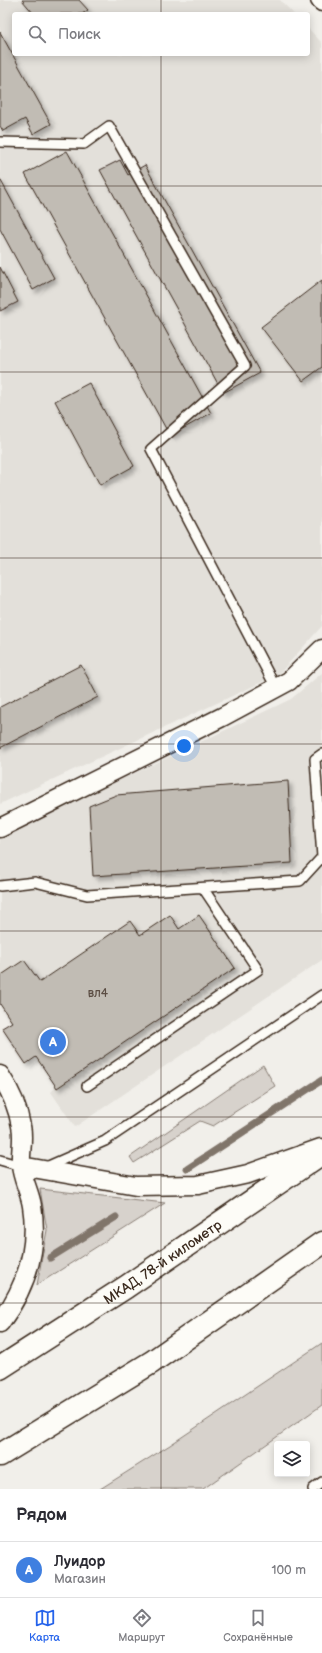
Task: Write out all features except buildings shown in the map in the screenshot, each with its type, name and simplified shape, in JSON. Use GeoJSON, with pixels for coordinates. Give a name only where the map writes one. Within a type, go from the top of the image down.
{"type":"FeatureCollection","features":[{"type":"Feature","properties":{"kind":"highway","name":"МКАД, 78-й километр"},"geometry":{"type":"LineString","coordinates":[[0,1368],[126,1287],[322,1153]]}},
{"type":"Feature","properties":{"kind":"highway"},"geometry":{"type":"LineString","coordinates":[[0,1455],[152,1362],[322,1243]]}},
{"type":"Feature","properties":{"kind":"street"},"geometry":{"type":"LineString","coordinates":[[0,828],[222,717],[289,681],[322,649]]}},
{"type":"Feature","properties":{"kind":"street"},"geometry":{"type":"LineString","coordinates":[[0,1076],[10,1090],[21,1126],[21,1166],[32,1206],[34,1236],[28,1269],[23,1286],[12,1307],[0,1323]]}},
{"type":"Feature","properties":{"kind":"street"},"geometry":{"type":"LineString","coordinates":[[21,1166],[136,1186],[198,1185],[248,1174],[322,1148]]}},
{"type":"Feature","properties":{"kind":"lane"},"geometry":{"type":"LineString","coordinates":[[0,142],[84,144],[109,126],[245,366],[151,448],[276,688]]}},
{"type":"Feature","properties":{"kind":"lane"},"geometry":{"type":"LineString","coordinates":[[0,886],[35,882],[87,895],[300,881],[322,857],[315,759],[322,754]]}},
{"type":"Feature","properties":{"kind":"lane"},"geometry":{"type":"LineString","coordinates":[[87,1086],[258,970],[203,888]]}},
{"type":"Feature","properties":{"kind":"lane"},"geometry":{"type":"LineString","coordinates":[[41,1169],[105,1141],[322,995]]}},
{"type":"Feature","properties":{"kind":"lane"},"geometry":{"type":"LineString","coordinates":[[0,1160],[21,1166]]}},
{"type":"Feature","properties":{"kind":"lane"},"geometry":{"type":"LineString","coordinates":[[313,1489],[322,1482]]}},
{"type":"Feature","properties":{"kind":"shaded area"},"geometry":{"type":"Polygon","coordinates":[[[0,0],[280,0],[292,12],[12,12],[12,56],[310,56],[310,30],[322,43],[322,626],[279,674],[0,804],[0,0]]]}},
{"type":"Feature","properties":{"kind":"shaded area"},"geometry":{"type":"Polygon","coordinates":[[[322,673],[322,960],[75,1127],[51,1092],[56,1087],[36,1057],[26,1064],[2,1028],[12,1022],[0,1004],[0,837],[291,699],[322,673]]]}},
{"type":"Feature","properties":{"kind":"shaded area"},"geometry":{"type":"Polygon","coordinates":[[[263,1065],[275,1086],[213,1126],[200,1121],[134,1163],[130,1157],[263,1065]]]}},
{"type":"Feature","properties":{"kind":"shaded area"},"geometry":{"type":"Polygon","coordinates":[[[40,1189],[165,1203],[37,1285],[47,1230],[40,1189]]]}},
{"type":"Feature","properties":{"kind":"shaded area"},"geometry":{"type":"Polygon","coordinates":[[[322,1343],[322,1405],[203,1489],[100,1489],[170,1445],[322,1343]]]}},
{"type":"Feature","properties":{"kind":"waterway"},"geometry":{"type":"LineString","coordinates":[[187,1169],[322,1080]]}},
{"type":"Feature","properties":{"kind":"waterway"},"geometry":{"type":"LineString","coordinates":[[50,1258],[116,1217]]}},
{"type":"Feature","properties":{"kind":"place","name":"Луидор"},"geometry":{"type":"Point","coordinates":[53,1042]}}]}
